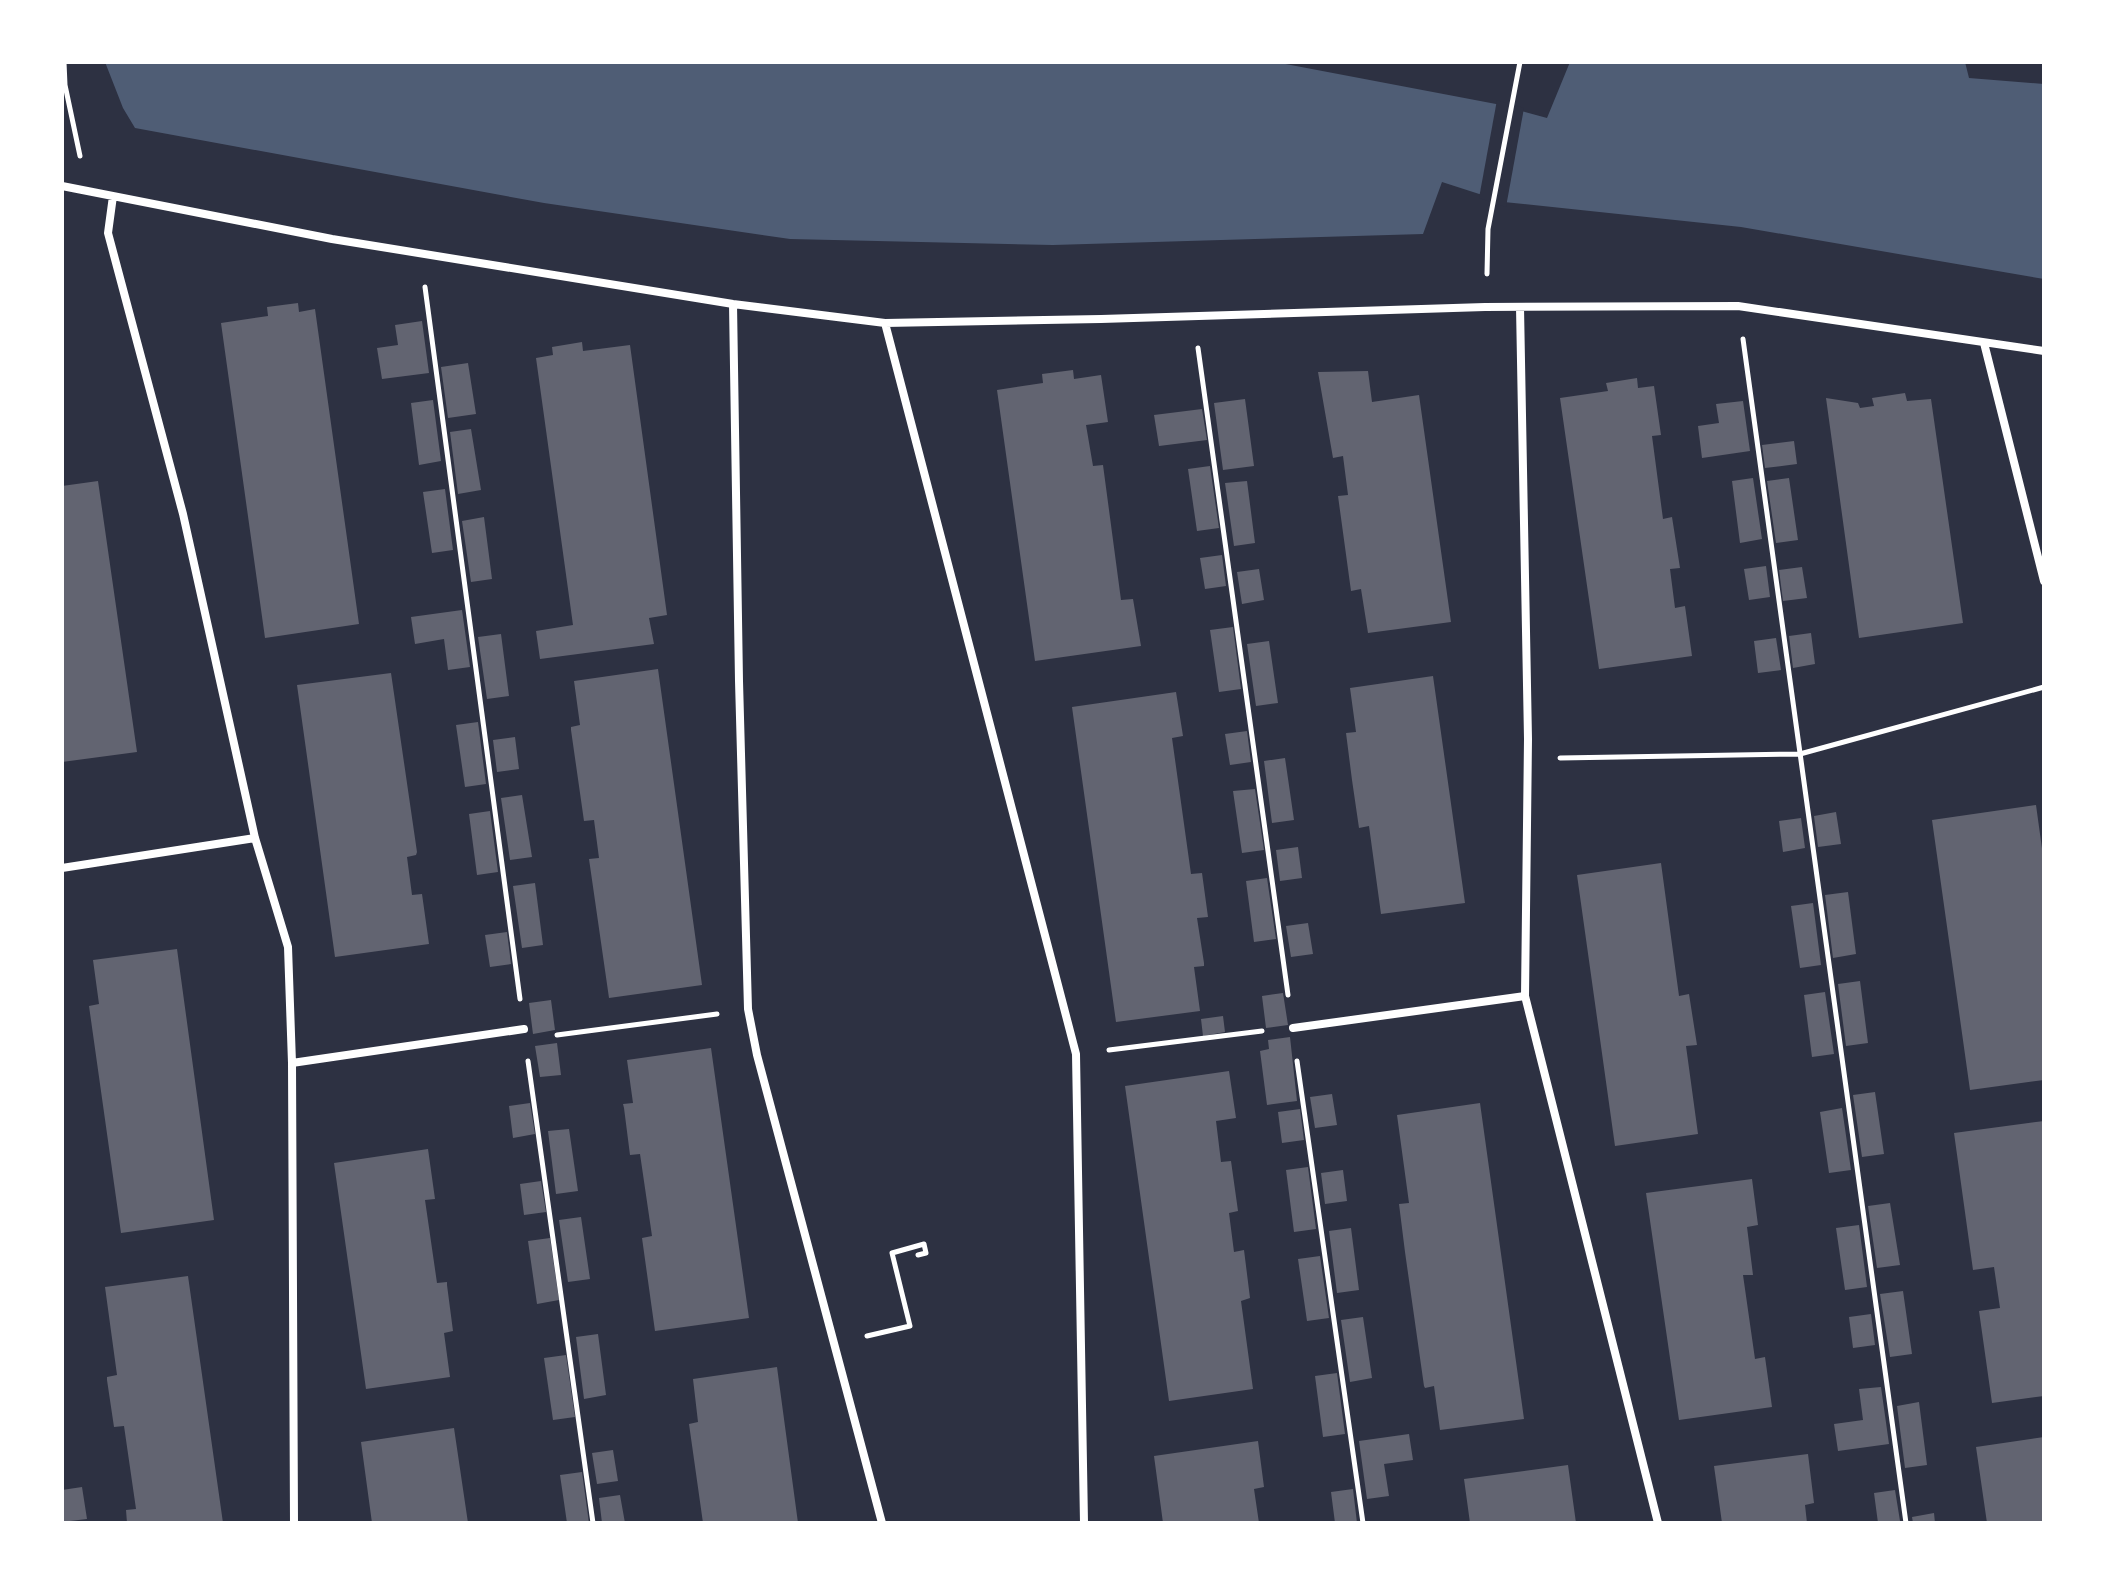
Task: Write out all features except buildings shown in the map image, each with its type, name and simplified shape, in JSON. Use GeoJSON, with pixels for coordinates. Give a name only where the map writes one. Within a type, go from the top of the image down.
{"type":"FeatureCollection","features":[{"type":"Feature","properties":{"kind":"street"},"geometry":{"type":"LineString","coordinates":[[62,186],[332,239],[733,304],[885,323],[1485,307],[1738,306],[2044,351]]}},
{"type":"Feature","properties":{"kind":"street"},"geometry":{"type":"LineString","coordinates":[[113,196],[108,233],[183,514],[255,838],[288,947],[292,1063],[294,1523]]}},
{"type":"Feature","properties":{"kind":"street"},"geometry":{"type":"LineString","coordinates":[[733,304],[748,1009],[757,1055],[882,1523]]}},
{"type":"Feature","properties":{"kind":"street"},"geometry":{"type":"LineString","coordinates":[[1520,307],[1527,759],[1525,996],[1658,1523]]}},
{"type":"Feature","properties":{"kind":"street"},"geometry":{"type":"LineString","coordinates":[[885,323],[1076,1054],[1084,1523]]}},
{"type":"Feature","properties":{"kind":"street"},"geometry":{"type":"LineString","coordinates":[[1984,343],[2044,581]]}},
{"type":"Feature","properties":{"kind":"street"},"geometry":{"type":"LineString","coordinates":[[62,868],[255,838]]}},
{"type":"Feature","properties":{"kind":"street"},"geometry":{"type":"LineString","coordinates":[[1293,1028],[1525,996]]}},
{"type":"Feature","properties":{"kind":"street"},"geometry":{"type":"LineString","coordinates":[[292,1063],[524,1029]]}},
{"type":"Feature","properties":{"kind":"path"},"geometry":{"type":"LineString","coordinates":[[64,62],[65,85],[88,192]]}},
{"type":"Feature","properties":{"kind":"path"},"geometry":{"type":"LineString","coordinates":[[1485,307],[1488,229],[1520,62]]}},
{"type":"Feature","properties":{"kind":"path"},"geometry":{"type":"LineString","coordinates":[[421,253],[593,1523]]}},
{"type":"Feature","properties":{"kind":"path"},"geometry":{"type":"LineString","coordinates":[[1738,306],[1906,1523]]}},
{"type":"Feature","properties":{"kind":"path"},"geometry":{"type":"LineString","coordinates":[[1194,316],[1363,1523]]}},
{"type":"Feature","properties":{"kind":"path"},"geometry":{"type":"LineString","coordinates":[[1527,759],[1800,754],[2044,687]]}},
{"type":"Feature","properties":{"kind":"path"},"geometry":{"type":"LineString","coordinates":[[524,1029],[534,1038],[748,1009]]}},
{"type":"Feature","properties":{"kind":"path"},"geometry":{"type":"LineString","coordinates":[[1076,1054],[1293,1028]]}},
{"type":"Feature","properties":{"kind":"path"},"geometry":{"type":"LineString","coordinates":[[835,1344],[910,1326],[892,1253],[924,1244],[926,1253],[918,1255]]}},
{"type":"Feature","properties":{"kind":"water"},"geometry":{"type":"Polygon","coordinates":[[[105,62],[1275,62],[1496,104],[1547,118],[1570,62],[1965,62],[1969,78],[2044,84],[2044,279],[1741,227],[1504,202],[1442,182],[1423,234],[1053,245],[790,239],[544,203],[135,128],[123,108],[105,62]]]}},
{"type":"Feature","properties":{"kind":"pier"},"geometry":{"type":"Polygon","coordinates":[[[1497,100],[1524,108],[1506,207],[1479,198],[1497,100]]]}}]}
